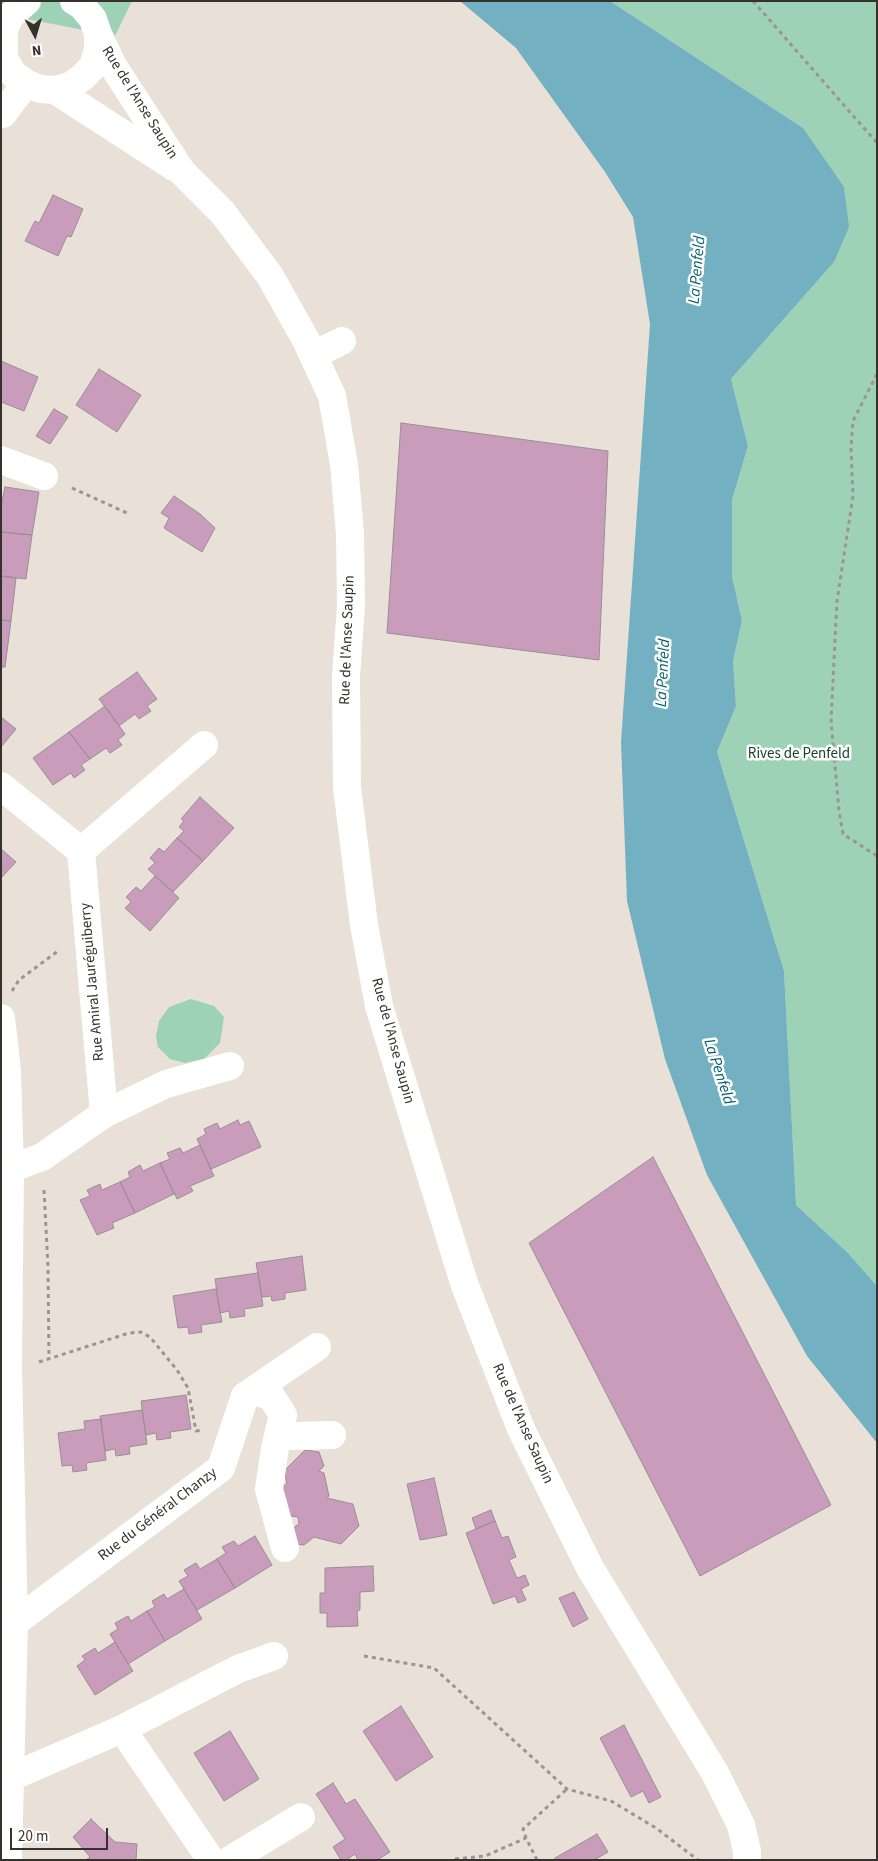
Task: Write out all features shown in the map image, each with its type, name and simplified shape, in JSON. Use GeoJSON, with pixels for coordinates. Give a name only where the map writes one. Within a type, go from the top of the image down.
{"type":"FeatureCollection","features":[{"type":"Feature","properties":{"kind":"street"},"geometry":{"type":"LineString","coordinates":[[13,12],[4,30],[3,45],[4,58],[12,73],[40,89],[55,90],[70,86],[83,77],[93,66],[98,50],[87,12]]}},
{"type":"Feature","properties":{"kind":"street","name":"Rue de l'Anse Saupin"},"geometry":{"type":"LineString","coordinates":[[87,12],[113,66],[182,172],[223,213],[270,276],[314,355],[332,396],[344,464],[350,534],[351,605],[346,677],[347,787],[364,925],[379,1006],[464,1283],[522,1429],[590,1568],[715,1773],[741,1825],[748,1851],[747,1860]]}},
{"type":"Feature","properties":{"kind":"street"},"geometry":{"type":"LineString","coordinates":[[1,114],[3,114],[12,73]]}},
{"type":"Feature","properties":{"kind":"street","name":"Rue de l'Anse Saupin"},"geometry":{"type":"LineString","coordinates":[[55,90],[182,172]]}},
{"type":"Feature","properties":{"kind":"street"},"geometry":{"type":"LineString","coordinates":[[314,355],[342,341]]}},
{"type":"Feature","properties":{"kind":"street"},"geometry":{"type":"LineString","coordinates":[[1,460],[44,476]]}},
{"type":"Feature","properties":{"kind":"street"},"geometry":{"type":"LineString","coordinates":[[1,786],[81,851],[204,745]]}},
{"type":"Feature","properties":{"kind":"street","name":"Rue Amiral Jauréguiberry"},"geometry":{"type":"LineString","coordinates":[[81,851],[104,1114]]}},
{"type":"Feature","properties":{"kind":"street"},"geometry":{"type":"LineString","coordinates":[[1,1018],[7,1071],[10,1169],[8,1367],[14,1623],[6,1676],[9,1778],[8,1860]]}},
{"type":"Feature","properties":{"kind":"street"},"geometry":{"type":"LineString","coordinates":[[10,1169],[42,1157],[104,1114],[166,1084],[230,1066]]}},
{"type":"Feature","properties":{"kind":"street","name":"Rue du Général Chanzy"},"geometry":{"type":"LineString","coordinates":[[14,1623],[221,1468],[245,1396],[317,1347]]}},
{"type":"Feature","properties":{"kind":"street"},"geometry":{"type":"LineString","coordinates":[[253,1391],[271,1396],[283,1415],[275,1448],[269,1489],[286,1548]]}},
{"type":"Feature","properties":{"kind":"street"},"geometry":{"type":"LineString","coordinates":[[279,1434],[294,1436],[332,1434]]}},
{"type":"Feature","properties":{"kind":"street"},"geometry":{"type":"LineString","coordinates":[[9,1778],[122,1729],[238,1669],[274,1656]]}},
{"type":"Feature","properties":{"kind":"street"},"geometry":{"type":"LineString","coordinates":[[122,1729],[211,1860]]}},
{"type":"Feature","properties":{"kind":"street"},"geometry":{"type":"LineString","coordinates":[[230,1860],[301,1817]]}},
{"type":"Feature","properties":{"kind":"path"},"geometry":{"type":"LineString","coordinates":[[753,1],[877,142]]}},
{"type":"Feature","properties":{"kind":"path"},"geometry":{"type":"LineString","coordinates":[[877,374],[853,421],[851,449],[853,496],[837,601],[831,720],[839,811],[843,834],[877,856]]}},
{"type":"Feature","properties":{"kind":"path"},"geometry":{"type":"LineString","coordinates":[[44,476],[127,513]]}},
{"type":"Feature","properties":{"kind":"path"},"geometry":{"type":"LineString","coordinates":[[13,989],[19,980],[59,951]]}},
{"type":"Feature","properties":{"kind":"path"},"geometry":{"type":"LineString","coordinates":[[42,1157],[48,1267],[49,1359]]}},
{"type":"Feature","properties":{"kind":"path"},"geometry":{"type":"LineString","coordinates":[[31,1364],[129,1333],[141,1332],[150,1336],[178,1370],[188,1388],[196,1431],[236,1426]]}},
{"type":"Feature","properties":{"kind":"path"},"geometry":{"type":"LineString","coordinates":[[364,1656],[434,1668],[566,1789],[611,1801],[656,1828],[698,1860]]}},
{"type":"Feature","properties":{"kind":"path"},"geometry":{"type":"LineString","coordinates":[[537,1860],[523,1829],[566,1789]]}},
{"type":"Feature","properties":{"kind":"path"},"geometry":{"type":"LineString","coordinates":[[455,1859],[485,1856],[526,1838]]}},
{"type":"Feature","properties":{"kind":"green space"},"geometry":{"type":"Polygon","coordinates":[[[1,1],[132,1],[115,36],[1,14],[1,1]]]}},
{"type":"Feature","properties":{"kind":"green space","name":"Rives de Penfeld"},"geometry":{"type":"Polygon","coordinates":[[[610,1],[877,1],[877,1286],[848,1253],[796,1205],[784,971],[717,752],[736,706],[733,661],[742,621],[732,576],[732,500],[748,446],[731,379],[834,262],[803,128],[610,1]]]}},
{"type":"Feature","properties":{"kind":"green space"},"geometry":{"type":"Polygon","coordinates":[[[191,999],[214,1006],[224,1017],[220,1043],[204,1059],[185,1063],[170,1059],[158,1047],[156,1036],[159,1021],[169,1007],[191,999]]]}},
{"type":"Feature","properties":{"kind":"water","name":"La Penfeld"},"geometry":{"type":"Polygon","coordinates":[[[460,1],[610,1],[803,128],[844,187],[849,227],[834,262],[731,379],[748,446],[732,500],[732,576],[742,621],[733,661],[736,706],[717,752],[784,971],[796,1205],[848,1253],[877,1286],[877,1443],[807,1356],[707,1175],[665,1059],[627,901],[621,742],[650,324],[633,217],[605,172],[516,48],[460,1]]]}},
{"type":"Feature","properties":{"kind":"building"},"geometry":{"type":"Polygon","coordinates":[[[53,195],[83,209],[71,237],[67,236],[58,256],[25,241],[35,221],[39,223],[53,195]]]}},
{"type":"Feature","properties":{"kind":"building"},"geometry":{"type":"Polygon","coordinates":[[[1,361],[38,377],[24,411],[1,402],[1,361]]]}},
{"type":"Feature","properties":{"kind":"building"},"geometry":{"type":"Polygon","coordinates":[[[99,369],[141,395],[117,432],[76,405],[99,369]]]}},
{"type":"Feature","properties":{"kind":"building"},"geometry":{"type":"Polygon","coordinates":[[[54,409],[68,417],[50,444],[36,436],[54,409]]]}},
{"type":"Feature","properties":{"kind":"building"},"geometry":{"type":"Polygon","coordinates":[[[401,423],[608,451],[599,660],[387,633],[401,423]]]}},
{"type":"Feature","properties":{"kind":"building"},"geometry":{"type":"Polygon","coordinates":[[[5,487],[39,492],[32,535],[1,532],[1,506],[5,487]]]}},
{"type":"Feature","properties":{"kind":"building"},"geometry":{"type":"Polygon","coordinates":[[[174,496],[200,514],[215,528],[202,552],[164,528],[169,518],[161,513],[174,496]]]}},
{"type":"Feature","properties":{"kind":"building"},"geometry":{"type":"Polygon","coordinates":[[[1,532],[32,535],[26,579],[1,576],[1,532]]]}},
{"type":"Feature","properties":{"kind":"building"},"geometry":{"type":"Polygon","coordinates":[[[1,576],[16,578],[11,621],[1,620],[1,576]]]}},
{"type":"Feature","properties":{"kind":"building"},"geometry":{"type":"Polygon","coordinates":[[[1,620],[11,621],[5,667],[1,667],[1,620]]]}},
{"type":"Feature","properties":{"kind":"building"},"geometry":{"type":"Polygon","coordinates":[[[137,672],[157,699],[147,706],[151,711],[139,719],[135,714],[119,726],[99,699],[137,672]]]}},
{"type":"Feature","properties":{"kind":"building"},"geometry":{"type":"Polygon","coordinates":[[[105,706],[125,734],[118,740],[122,745],[110,753],[106,748],[90,759],[69,732],[105,706]]]}},
{"type":"Feature","properties":{"kind":"building"},"geometry":{"type":"Polygon","coordinates":[[[1,717],[16,729],[1,747],[1,717]]]}},
{"type":"Feature","properties":{"kind":"building"},"geometry":{"type":"Polygon","coordinates":[[[69,732],[90,759],[81,765],[85,770],[74,778],[71,773],[53,785],[33,758],[69,732]]]}},
{"type":"Feature","properties":{"kind":"building"},"geometry":{"type":"Polygon","coordinates":[[[200,797],[234,828],[203,861],[177,838],[184,831],[179,827],[184,821],[181,819],[200,797]]]}},
{"type":"Feature","properties":{"kind":"building"},"geometry":{"type":"Polygon","coordinates":[[[177,838],[203,861],[173,892],[148,869],[155,863],[150,858],[159,848],[164,852],[177,838]]]}},
{"type":"Feature","properties":{"kind":"building"},"geometry":{"type":"Polygon","coordinates":[[[1,849],[16,862],[1,878],[1,849]]]}},
{"type":"Feature","properties":{"kind":"building"},"geometry":{"type":"Polygon","coordinates":[[[155,876],[179,898],[150,931],[125,908],[131,902],[126,897],[136,887],[141,891],[155,876]]]}},
{"type":"Feature","properties":{"kind":"building"},"geometry":{"type":"Polygon","coordinates":[[[238,1120],[240,1125],[249,1121],[261,1147],[211,1169],[197,1139],[206,1134],[204,1129],[217,1123],[220,1129],[238,1120]]]}},
{"type":"Feature","properties":{"kind":"building"},"geometry":{"type":"Polygon","coordinates":[[[200,1145],[214,1176],[190,1186],[193,1191],[177,1199],[160,1163],[170,1159],[167,1153],[180,1148],[183,1153],[200,1145]]]}},
{"type":"Feature","properties":{"kind":"building"},"geometry":{"type":"Polygon","coordinates":[[[653,1157],[831,1505],[700,1576],[529,1243],[653,1157]]]}},
{"type":"Feature","properties":{"kind":"building"},"geometry":{"type":"Polygon","coordinates":[[[160,1163],[174,1194],[135,1213],[120,1182],[130,1177],[128,1172],[140,1165],[143,1171],[160,1163]]]}},
{"type":"Feature","properties":{"kind":"building"},"geometry":{"type":"Polygon","coordinates":[[[120,1182],[135,1213],[112,1223],[114,1228],[97,1235],[80,1200],[90,1196],[87,1190],[100,1184],[102,1190],[120,1182]]]}},
{"type":"Feature","properties":{"kind":"building"},"geometry":{"type":"Polygon","coordinates":[[[302,1256],[306,1290],[285,1293],[285,1299],[272,1301],[271,1296],[262,1297],[256,1263],[302,1256]]]}},
{"type":"Feature","properties":{"kind":"building"},"geometry":{"type":"Polygon","coordinates":[[[258,1273],[263,1306],[244,1309],[245,1316],[230,1318],[229,1311],[220,1313],[215,1279],[258,1273]]]}},
{"type":"Feature","properties":{"kind":"building"},"geometry":{"type":"Polygon","coordinates":[[[216,1289],[222,1322],[201,1325],[202,1332],[189,1334],[188,1327],[178,1328],[173,1296],[216,1289]]]}},
{"type":"Feature","properties":{"kind":"building"},"geometry":{"type":"Polygon","coordinates":[[[186,1395],[191,1429],[170,1432],[171,1438],[157,1440],[156,1433],[146,1435],[141,1401],[186,1395]]]}},
{"type":"Feature","properties":{"kind":"building"},"geometry":{"type":"Polygon","coordinates":[[[142,1410],[147,1444],[129,1447],[130,1454],[116,1456],[115,1449],[105,1451],[100,1416],[142,1410]]]}},
{"type":"Feature","properties":{"kind":"building"},"geometry":{"type":"Polygon","coordinates":[[[101,1419],[106,1460],[86,1463],[87,1470],[73,1472],[72,1465],[62,1466],[58,1433],[85,1429],[84,1421],[101,1419]]]}},
{"type":"Feature","properties":{"kind":"building"},"geometry":{"type":"Polygon","coordinates":[[[305,1450],[319,1452],[324,1466],[319,1471],[324,1473],[329,1496],[327,1498],[353,1504],[359,1526],[341,1544],[314,1537],[304,1545],[294,1544],[290,1530],[299,1524],[298,1517],[285,1515],[278,1491],[287,1483],[284,1471],[305,1450]]]}},
{"type":"Feature","properties":{"kind":"building"},"geometry":{"type":"Polygon","coordinates":[[[434,1478],[447,1535],[420,1540],[407,1484],[434,1478]]]}},
{"type":"Feature","properties":{"kind":"building"},"geometry":{"type":"Polygon","coordinates":[[[491,1510],[495,1521],[476,1529],[472,1518],[491,1510]]]}},
{"type":"Feature","properties":{"kind":"building"},"geometry":{"type":"Polygon","coordinates":[[[495,1521],[502,1538],[508,1536],[516,1557],[509,1560],[517,1578],[525,1575],[529,1585],[521,1589],[526,1600],[518,1603],[515,1596],[493,1604],[466,1533],[495,1521]]]}},
{"type":"Feature","properties":{"kind":"building"},"geometry":{"type":"Polygon","coordinates":[[[255,1536],[272,1565],[235,1588],[217,1559],[226,1553],[222,1547],[234,1541],[238,1546],[255,1536]]]}},
{"type":"Feature","properties":{"kind":"building"},"geometry":{"type":"Polygon","coordinates":[[[217,1559],[235,1588],[197,1610],[179,1581],[188,1576],[184,1570],[196,1563],[200,1569],[217,1559]]]}},
{"type":"Feature","properties":{"kind":"building"},"geometry":{"type":"Polygon","coordinates":[[[373,1566],[374,1591],[360,1592],[360,1610],[357,1611],[358,1626],[327,1627],[327,1613],[320,1613],[320,1593],[325,1593],[325,1568],[373,1566]]]}},
{"type":"Feature","properties":{"kind":"building"},"geometry":{"type":"Polygon","coordinates":[[[184,1589],[202,1619],[165,1641],[147,1611],[155,1607],[152,1601],[164,1594],[167,1599],[184,1589]]]}},
{"type":"Feature","properties":{"kind":"building"},"geometry":{"type":"Polygon","coordinates":[[[574,1592],[588,1619],[573,1627],[559,1598],[574,1592]]]}},
{"type":"Feature","properties":{"kind":"building"},"geometry":{"type":"Polygon","coordinates":[[[147,1611],[165,1641],[128,1664],[110,1634],[118,1629],[115,1623],[128,1616],[131,1621],[147,1611]]]}},
{"type":"Feature","properties":{"kind":"building"},"geometry":{"type":"Polygon","coordinates":[[[115,1642],[133,1671],[95,1695],[77,1666],[85,1660],[82,1656],[95,1648],[98,1653],[115,1642]]]}},
{"type":"Feature","properties":{"kind":"building"},"geometry":{"type":"Polygon","coordinates":[[[401,1706],[433,1757],[396,1781],[363,1731],[401,1706]]]}},
{"type":"Feature","properties":{"kind":"building"},"geometry":{"type":"Polygon","coordinates":[[[624,1725],[661,1797],[649,1803],[643,1791],[631,1797],[600,1738],[624,1725]]]}},
{"type":"Feature","properties":{"kind":"building"},"geometry":{"type":"Polygon","coordinates":[[[230,1731],[259,1779],[224,1801],[194,1753],[230,1731]]]}},
{"type":"Feature","properties":{"kind":"building"},"geometry":{"type":"Polygon","coordinates":[[[333,1783],[346,1804],[355,1799],[390,1852],[377,1860],[358,1860],[355,1854],[346,1860],[341,1860],[333,1847],[345,1839],[316,1794],[333,1783]]]}},
{"type":"Feature","properties":{"kind":"building"},"geometry":{"type":"Polygon","coordinates":[[[91,1819],[115,1842],[137,1844],[136,1860],[86,1860],[90,1857],[73,1837],[91,1819]]]}},
{"type":"Feature","properties":{"kind":"building"},"geometry":{"type":"Polygon","coordinates":[[[597,1834],[608,1852],[594,1860],[555,1860],[555,1858],[597,1834]]]}}]}
